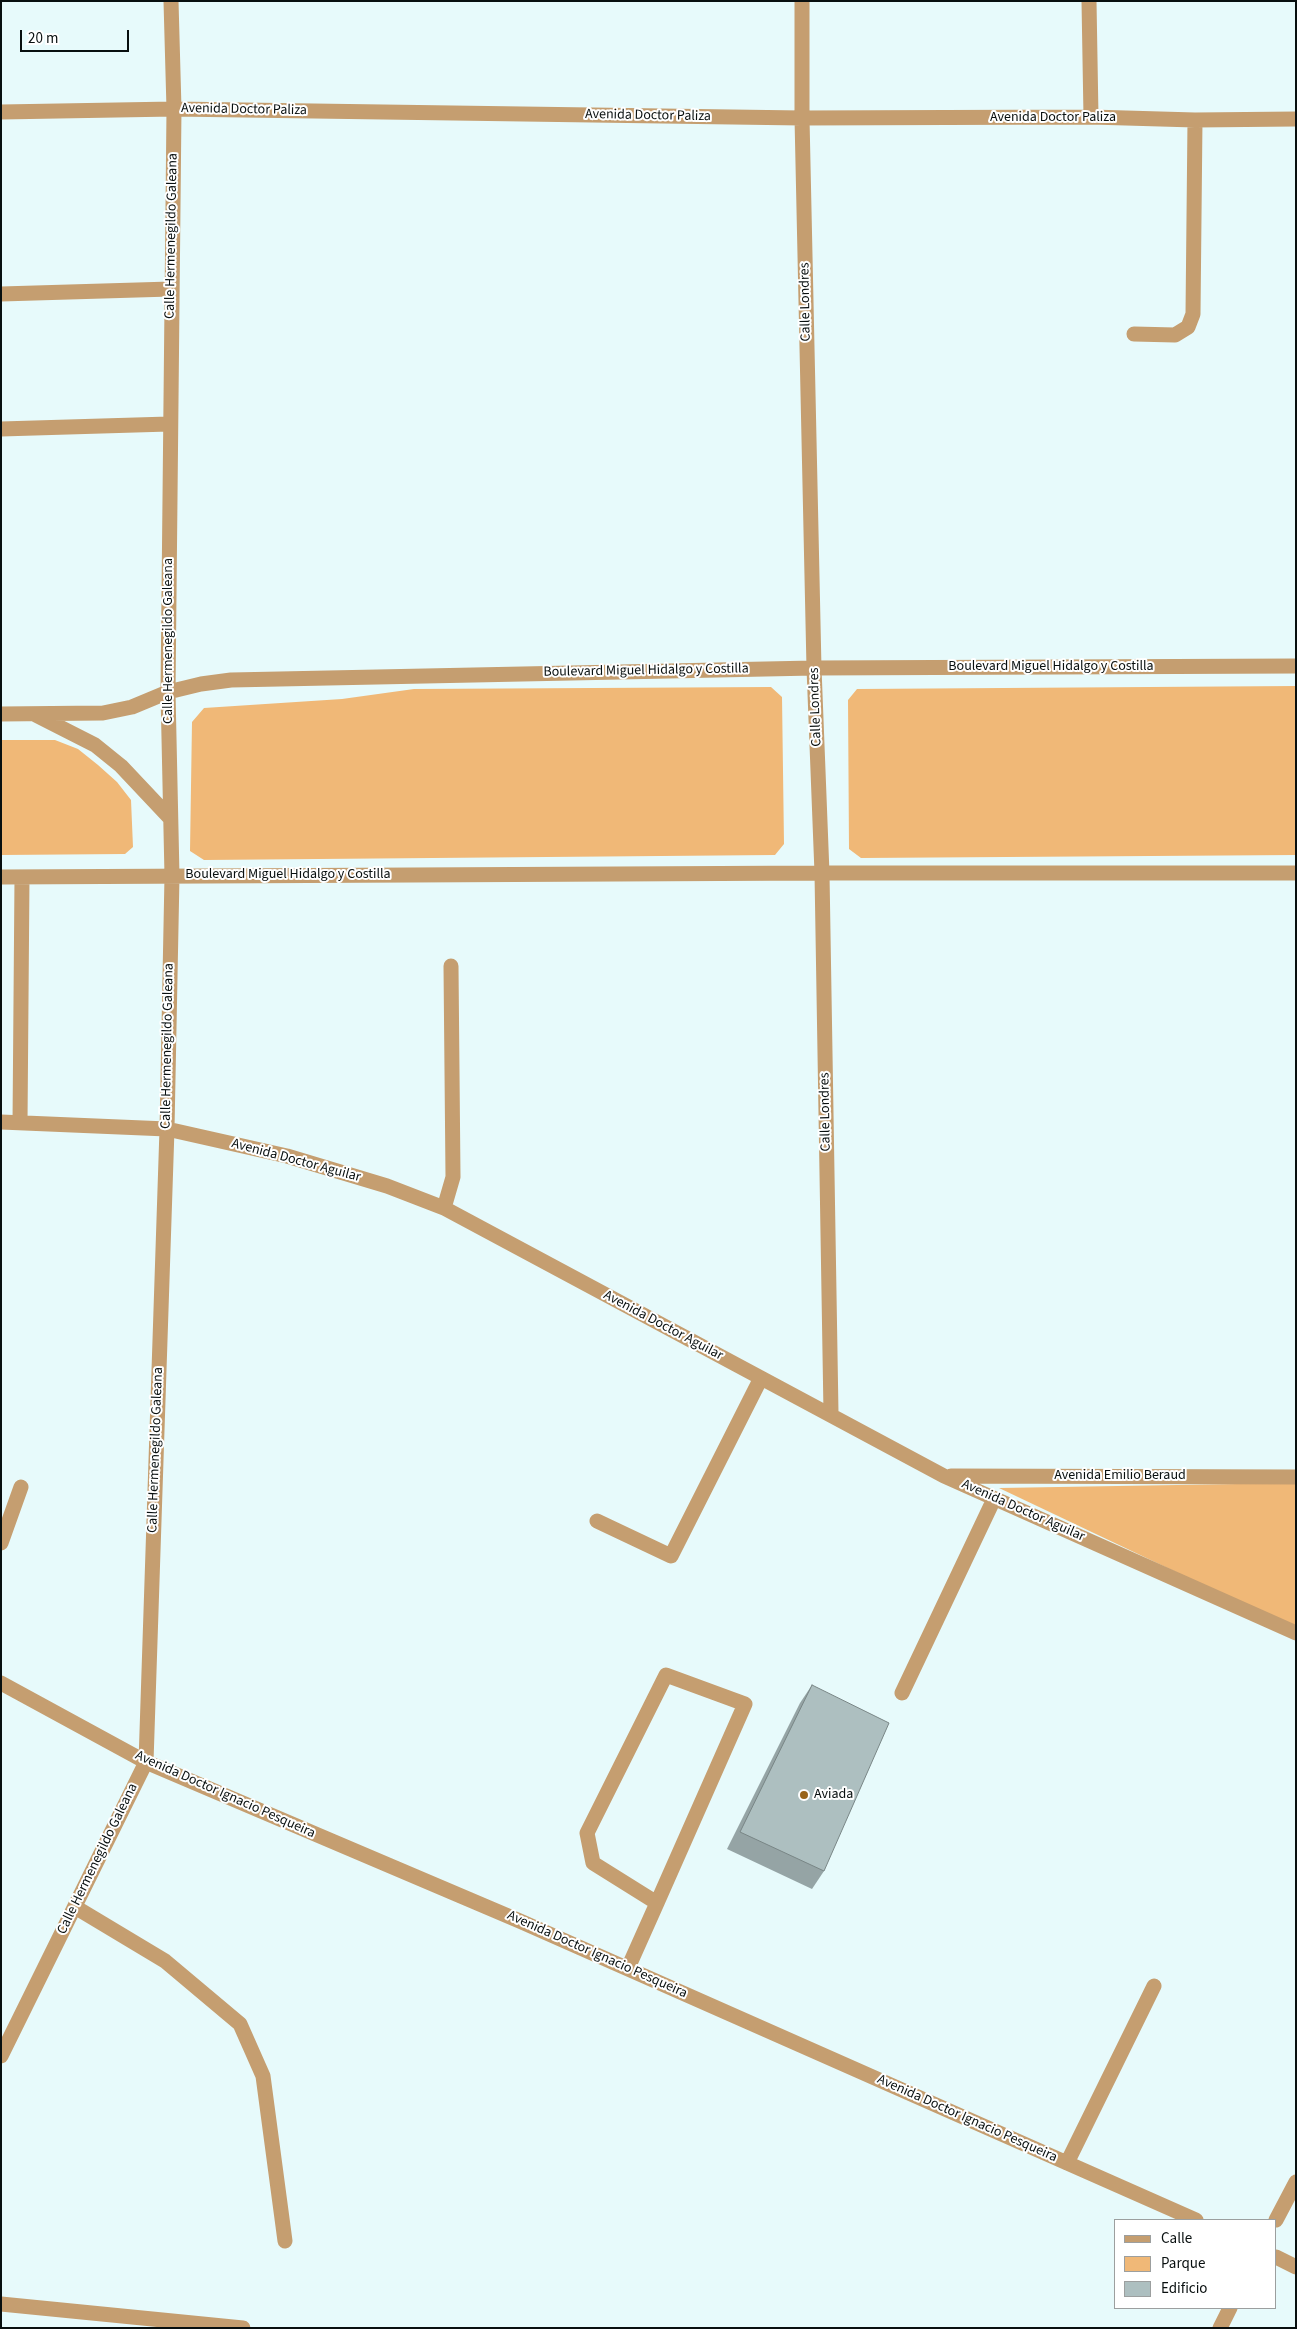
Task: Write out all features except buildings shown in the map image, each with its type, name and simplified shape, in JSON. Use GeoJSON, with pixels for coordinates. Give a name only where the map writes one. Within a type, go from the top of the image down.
{"type":"FeatureCollection","features":[{"type":"Feature","properties":{"kind":"street","name":"Calle Hermenegildo Galeana"},"geometry":{"type":"LineString","coordinates":[[1,2056],[146,1762],[167,1129],[172,876],[168,692],[169,424],[174,109],[171,1]]}},
{"type":"Feature","properties":{"kind":"street","name":"Calle Londres"},"geometry":{"type":"LineString","coordinates":[[802,1],[802,118],[814,668],[822,873],[831,1414]]}},
{"type":"Feature","properties":{"kind":"street"},"geometry":{"type":"LineString","coordinates":[[1089,1],[1090,117]]}},
{"type":"Feature","properties":{"kind":"street","name":"Avenida Doctor Paliza"},"geometry":{"type":"LineString","coordinates":[[1,112],[174,109],[802,118],[1090,117],[1296,120]]}},
{"type":"Feature","properties":{"kind":"street"},"geometry":{"type":"LineString","coordinates":[[1134,334],[1175,335],[1188,327],[1193,314],[1195,120]]}},
{"type":"Feature","properties":{"kind":"street"},"geometry":{"type":"LineString","coordinates":[[1,294],[171,289]]}},
{"type":"Feature","properties":{"kind":"street"},"geometry":{"type":"LineString","coordinates":[[1,429],[169,424]]}},
{"type":"Feature","properties":{"kind":"street","name":"Boulevard Miguel Hidalgo y Costilla"},"geometry":{"type":"LineString","coordinates":[[1,714],[103,712],[132,707],[168,692],[201,684],[231,680],[814,668],[1296,666]]}},
{"type":"Feature","properties":{"kind":"street"},"geometry":{"type":"LineString","coordinates":[[32,714],[95,745],[121,766],[170,818]]}},
{"type":"Feature","properties":{"kind":"street","name":"Boulevard Miguel Hidalgo y Costilla"},"geometry":{"type":"LineString","coordinates":[[1,877],[1296,873]]}},
{"type":"Feature","properties":{"kind":"street"},"geometry":{"type":"LineString","coordinates":[[20,1123],[22,877]]}},
{"type":"Feature","properties":{"kind":"street"},"geometry":{"type":"LineString","coordinates":[[444,1208],[453,1177],[451,966]]}},
{"type":"Feature","properties":{"kind":"street","name":"Avenida Doctor Aguilar"},"geometry":{"type":"LineString","coordinates":[[1,1122],[167,1129],[287,1156],[387,1186],[444,1208],[944,1476],[1296,1633]]}},
{"type":"Feature","properties":{"kind":"street"},"geometry":{"type":"LineString","coordinates":[[597,1521],[671,1556],[761,1378]]}},
{"type":"Feature","properties":{"kind":"street","name":"Avenida Emilio Beraud"},"geometry":{"type":"LineString","coordinates":[[944,1476],[1296,1476]]}},
{"type":"Feature","properties":{"kind":"street"},"geometry":{"type":"LineString","coordinates":[[1,1543],[21,1487]]}},
{"type":"Feature","properties":{"kind":"street"},"geometry":{"type":"LineString","coordinates":[[902,1692],[994,1499]]}},
{"type":"Feature","properties":{"kind":"street"},"geometry":{"type":"LineString","coordinates":[[628,1968],[657,1903],[745,1704],[666,1674],[587,1834],[593,1863],[657,1903]]}},
{"type":"Feature","properties":{"kind":"street","name":"Avenida Doctor Ignacio Pesqueira"},"geometry":{"type":"LineString","coordinates":[[1,1683],[146,1762],[628,1968],[1194,2219]]}},
{"type":"Feature","properties":{"kind":"street"},"geometry":{"type":"LineString","coordinates":[[75,1907],[165,1961],[240,2024],[263,2076],[285,2241]]}},
{"type":"Feature","properties":{"kind":"street"},"geometry":{"type":"LineString","coordinates":[[1067,2163],[1154,1986]]}},
{"type":"Feature","properties":{"kind":"street"},"geometry":{"type":"LineString","coordinates":[[1277,2219],[1296,2182]]}},
{"type":"Feature","properties":{"kind":"street"},"geometry":{"type":"LineString","coordinates":[[1277,2258],[1296,2268]]}},
{"type":"Feature","properties":{"kind":"street"},"geometry":{"type":"LineString","coordinates":[[1,2304],[243,2328]]}},
{"type":"Feature","properties":{"kind":"street"},"geometry":{"type":"LineString","coordinates":[[1220,2328],[1230,2309]]}},
{"type":"Feature","properties":{"kind":"green space"},"geometry":{"type":"Polygon","coordinates":[[[1296,686],[1296,855],[861,858],[849,849],[848,700],[857,689],[1296,686]]]}},
{"type":"Feature","properties":{"kind":"green space"},"geometry":{"type":"Polygon","coordinates":[[[771,687],[782,697],[784,844],[775,855],[204,860],[190,851],[192,722],[204,708],[342,699],[414,689],[771,687]]]}},
{"type":"Feature","properties":{"kind":"green space"},"geometry":{"type":"Polygon","coordinates":[[[1,740],[55,740],[78,749],[98,765],[117,782],[131,800],[133,847],[125,854],[1,855],[1,740]]]}},
{"type":"Feature","properties":{"kind":"green space"},"geometry":{"type":"Polygon","coordinates":[[[1296,1483],[1296,1629],[999,1488],[1296,1483]]]}},
{"type":"Feature","properties":{"kind":"place","name":"Aviada"},"geometry":{"type":"Point","coordinates":[804,1795]}}]}
